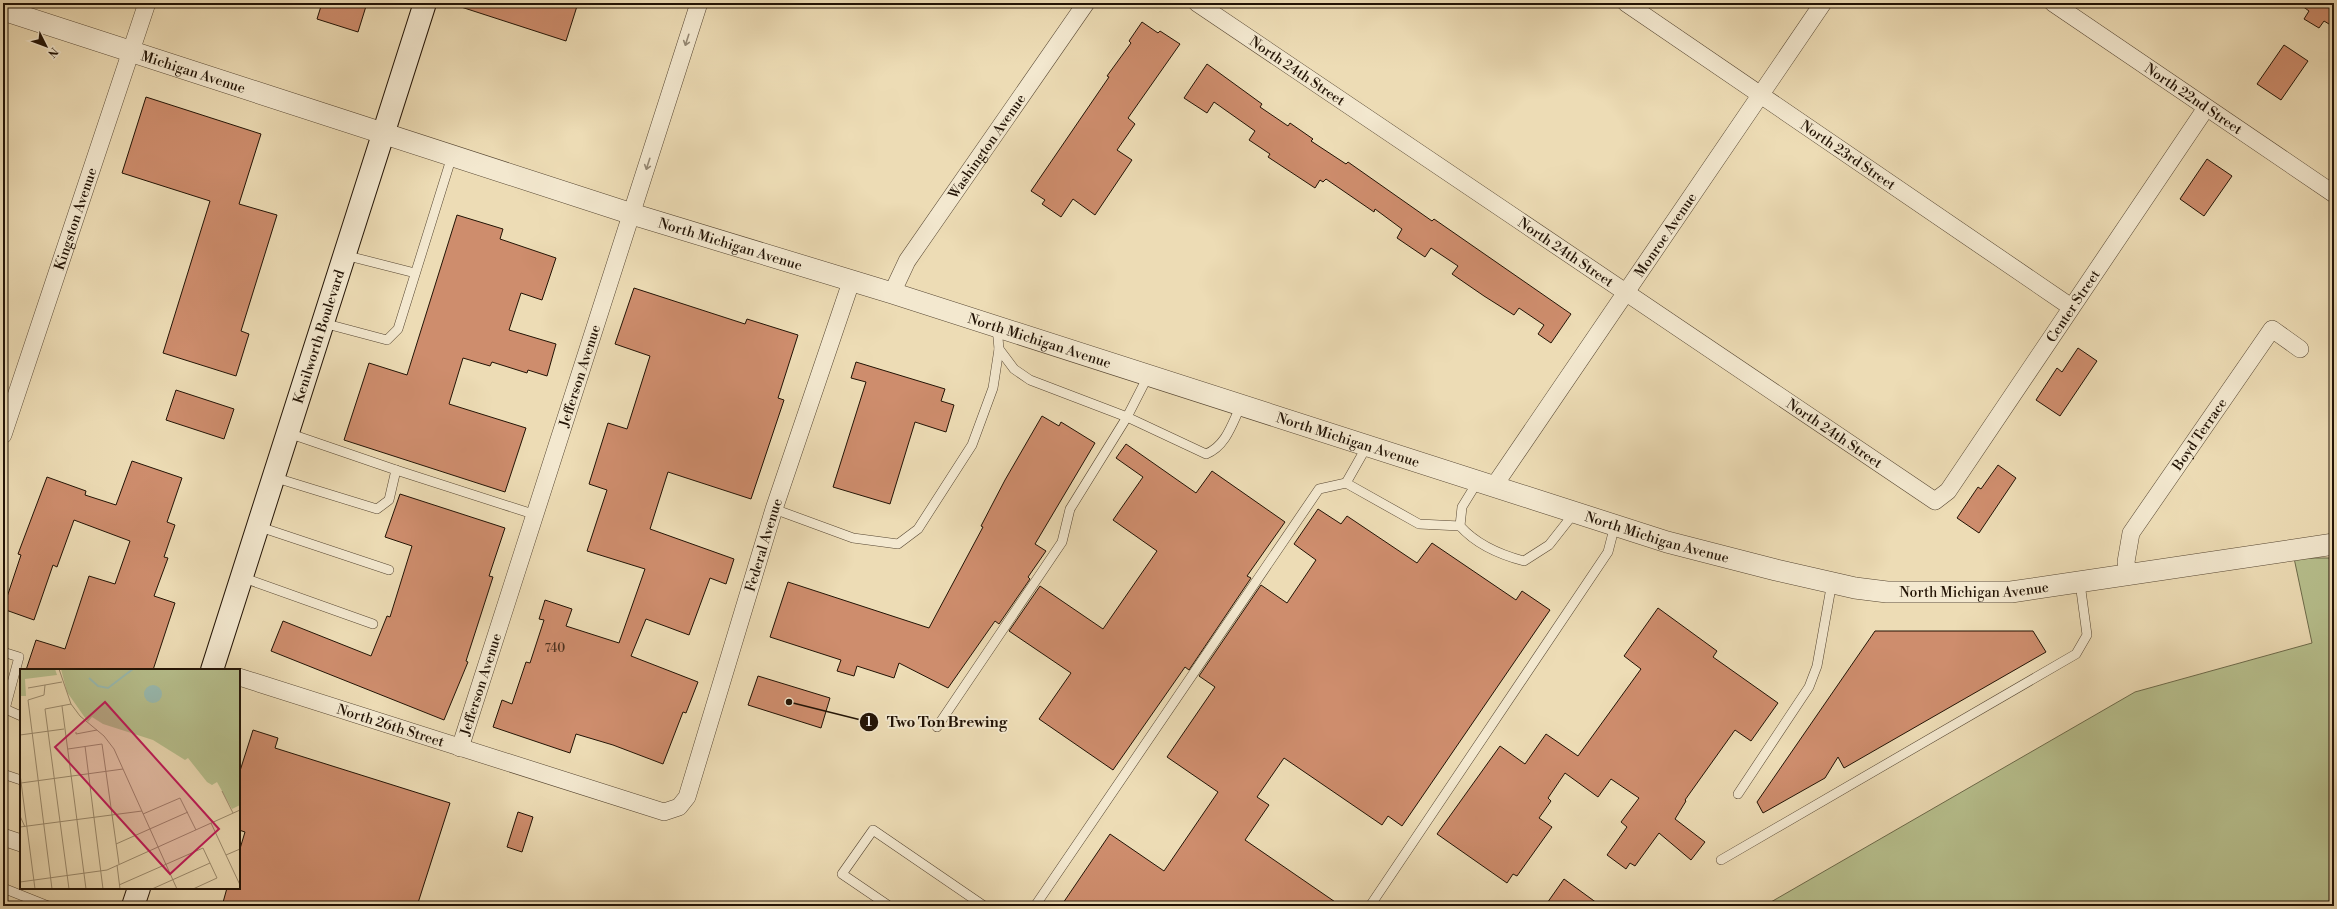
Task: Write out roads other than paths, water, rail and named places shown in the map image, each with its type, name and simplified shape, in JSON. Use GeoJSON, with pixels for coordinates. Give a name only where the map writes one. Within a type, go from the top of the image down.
{"type":"FeatureCollection","features":[{"type":"Feature","properties":{"kind":"main road","name":"Kenilworth Boulevard"},"geometry":{"type":"LineString","coordinates":[[213,669],[257,526],[425,3]]}},
{"type":"Feature","properties":{"kind":"main road"},"geometry":{"type":"LineString","coordinates":[[133,906],[139,889]]}},
{"type":"Feature","properties":{"kind":"street","name":"Kingston Avenue"},"geometry":{"type":"LineString","coordinates":[[3,435],[147,3]]}},
{"type":"Feature","properties":{"kind":"street","name":"Jefferson Avenue"},"geometry":{"type":"LineString","coordinates":[[460,748],[699,3]]}},
{"type":"Feature","properties":{"kind":"street","name":"Washington Avenue"},"geometry":{"type":"LineString","coordinates":[[892,293],[908,261],[1086,3]]}},
{"type":"Feature","properties":{"kind":"street","name":"North 24th Street"},"geometry":{"type":"LineString","coordinates":[[1197,3],[1935,501]]}},
{"type":"Feature","properties":{"kind":"street","name":"North 23rd Street"},"geometry":{"type":"LineString","coordinates":[[1626,3],[2071,307]]}},
{"type":"Feature","properties":{"kind":"street","name":"Monroe Avenue"},"geometry":{"type":"LineString","coordinates":[[1486,483],[1625,291],[1823,3]]}},
{"type":"Feature","properties":{"kind":"street","name":"North 22nd Street"},"geometry":{"type":"LineString","coordinates":[[2053,3],[2334,194]]}},
{"type":"Feature","properties":{"kind":"street","name":"Michigan Avenue"},"geometry":{"type":"LineString","coordinates":[[3,10],[383,134]]}},
{"type":"Feature","properties":{"kind":"street","name":"Center Street"},"geometry":{"type":"LineString","coordinates":[[1935,501],[1948,491],[2206,108]]}},
{"type":"Feature","properties":{"kind":"street","name":"North Michigan Avenue"},"geometry":{"type":"LineString","coordinates":[[383,134],[632,214],[851,282],[892,293],[1667,542],[1832,582],[1887,592],[2011,592],[2129,576],[2334,544]]}},
{"type":"Feature","properties":{"kind":"street","name":"Federal Avenue"},"geometry":{"type":"LineString","coordinates":[[679,807],[687,797],[774,509],[851,282]]}},
{"type":"Feature","properties":{"kind":"street","name":"Boyd Terrace"},"geometry":{"type":"LineString","coordinates":[[2129,576],[2126,562],[2131,533],[2272,329],[2300,349]]}},
{"type":"Feature","properties":{"kind":"street","name":"North 26th Street"},"geometry":{"type":"LineString","coordinates":[[240,677],[664,812],[679,807]]}},
{"type":"Feature","properties":{"kind":"street"},"geometry":{"type":"LineString","coordinates":[[3,837],[20,843]]}},
{"type":"Feature","properties":{"kind":"lane"},"geometry":{"type":"LineString","coordinates":[[323,323],[387,340],[398,329],[452,156]]}},
{"type":"Feature","properties":{"kind":"lane"},"geometry":{"type":"LineString","coordinates":[[344,255],[415,273]]}},
{"type":"Feature","properties":{"kind":"lane"},"geometry":{"type":"LineString","coordinates":[[774,509],[853,538],[898,544],[918,529],[972,445],[993,388],[999,349],[997,327]]}},
{"type":"Feature","properties":{"kind":"lane"},"geometry":{"type":"LineString","coordinates":[[999,349],[1014,369],[1030,380],[1127,417],[1206,454],[1216,450],[1224,442],[1241,405]]}},
{"type":"Feature","properties":{"kind":"lane"},"geometry":{"type":"LineString","coordinates":[[936,727],[1062,542],[1070,509],[1127,417],[1148,376]]}},
{"type":"Feature","properties":{"kind":"lane"},"geometry":{"type":"LineString","coordinates":[[288,432],[396,470],[536,515]]}},
{"type":"Feature","properties":{"kind":"lane"},"geometry":{"type":"LineString","coordinates":[[1346,482],[1367,446]]}},
{"type":"Feature","properties":{"kind":"lane"},"geometry":{"type":"LineString","coordinates":[[273,477],[377,508],[389,500],[396,470]]}},
{"type":"Feature","properties":{"kind":"lane"},"geometry":{"type":"LineString","coordinates":[[1035,906],[1319,489],[1346,482],[1419,524],[1460,526],[1468,535],[1505,556],[1524,561],[1549,545],[1575,512]]}},
{"type":"Feature","properties":{"kind":"lane"},"geometry":{"type":"LineString","coordinates":[[1460,526],[1462,507],[1486,483]]}},
{"type":"Feature","properties":{"kind":"lane"},"geometry":{"type":"LineString","coordinates":[[1370,906],[1608,552],[1615,525]]}},
{"type":"Feature","properties":{"kind":"lane"},"geometry":{"type":"LineString","coordinates":[[257,526],[389,570]]}},
{"type":"Feature","properties":{"kind":"lane"},"geometry":{"type":"LineString","coordinates":[[241,577],[373,624]]}},
{"type":"Feature","properties":{"kind":"lane"},"geometry":{"type":"LineString","coordinates":[[1738,794],[1809,687],[1817,666],[1832,582]]}},
{"type":"Feature","properties":{"kind":"lane"},"geometry":{"type":"LineString","coordinates":[[1721,860],[2076,654],[2087,635],[2080,583]]}},
{"type":"Feature","properties":{"kind":"lane"},"geometry":{"type":"LineString","coordinates":[[3,652],[19,657],[4,708],[20,716]]}},
{"type":"Feature","properties":{"kind":"lane"},"geometry":{"type":"LineString","coordinates":[[3,774],[20,780]]}},
{"type":"Feature","properties":{"kind":"lane"},"geometry":{"type":"LineString","coordinates":[[889,906],[842,874],[873,830],[984,906]]}},
{"type":"Feature","properties":{"kind":"lane"},"geometry":{"type":"LineString","coordinates":[[3,888],[48,906]]}},
{"type":"Feature","properties":{"kind":"place","name":"Two Ton Brewing"},"geometry":{"type":"Point","coordinates":[789,702]}}]}
